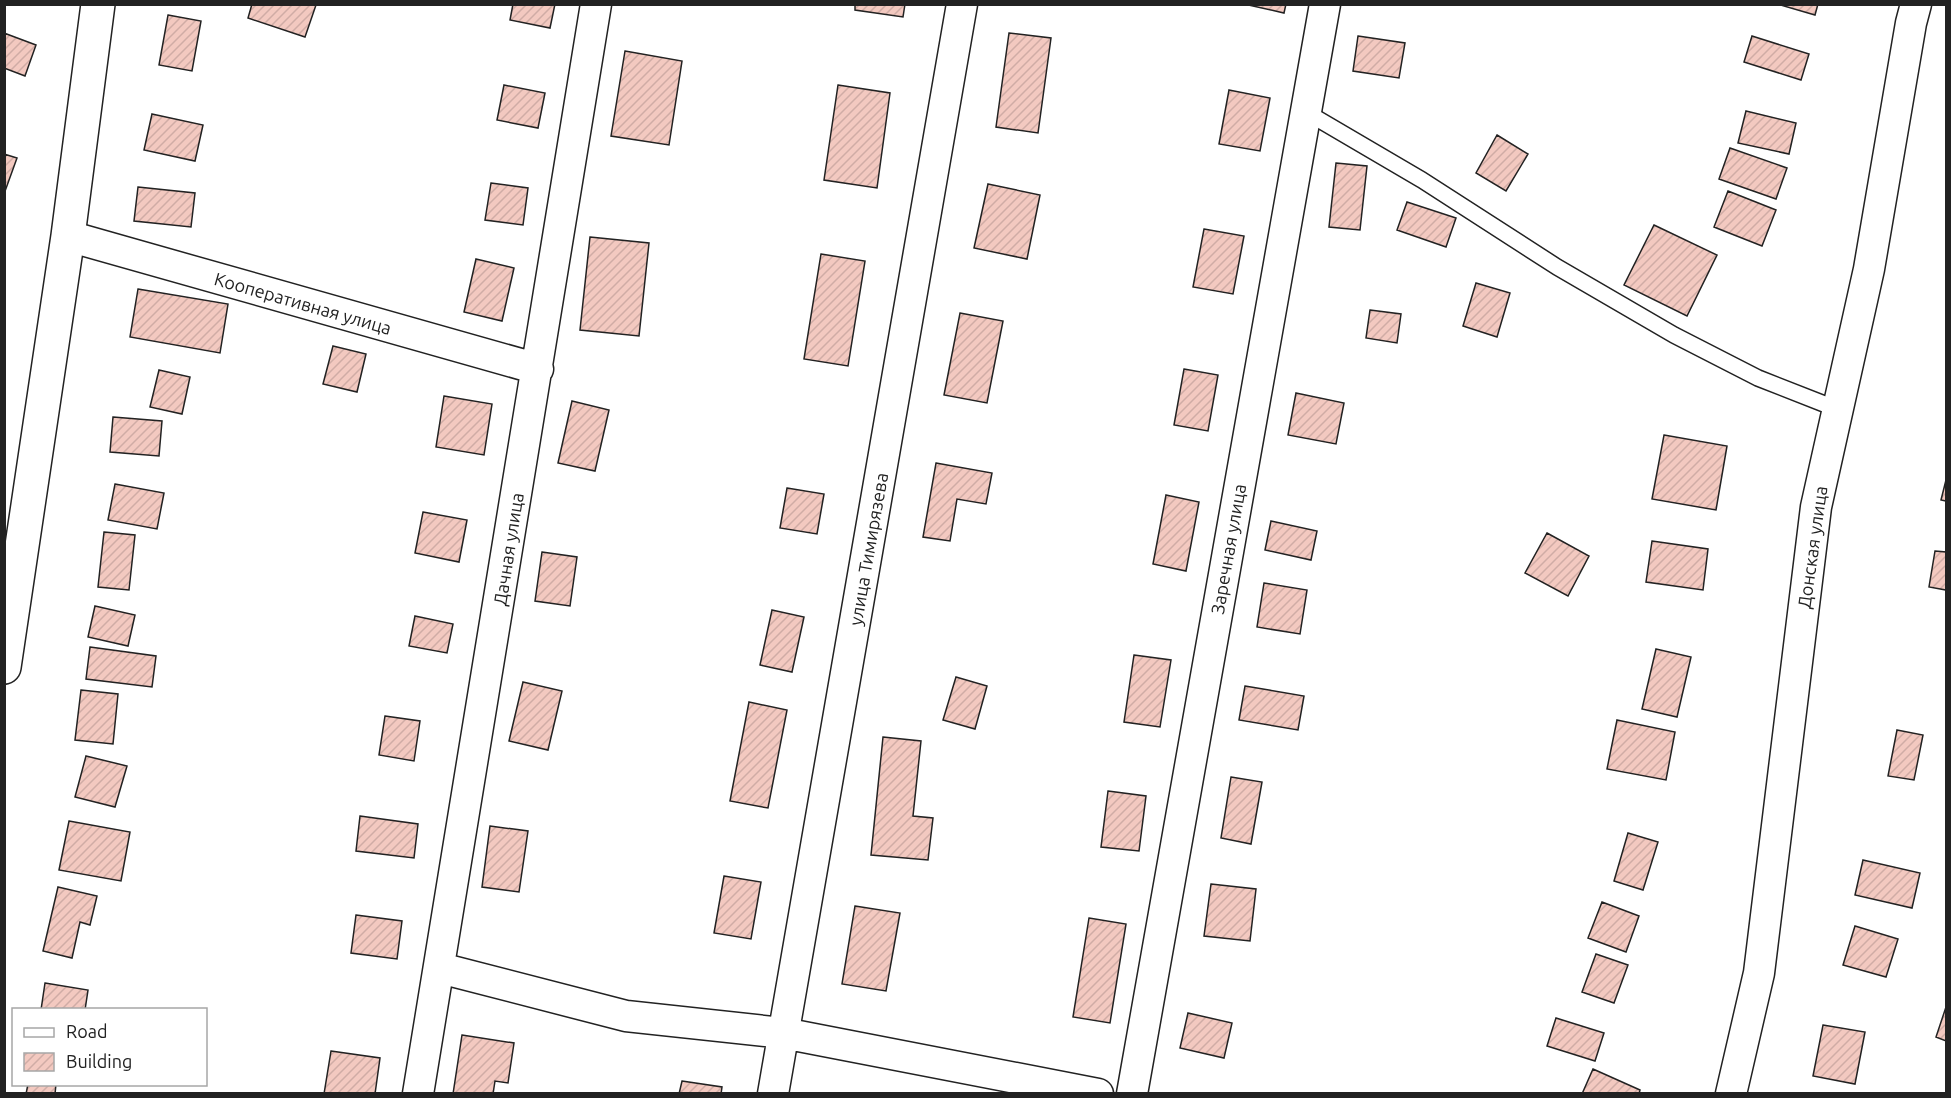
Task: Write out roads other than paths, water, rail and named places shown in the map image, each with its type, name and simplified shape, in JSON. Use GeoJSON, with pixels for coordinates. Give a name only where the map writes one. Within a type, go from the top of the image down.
{"type":"FeatureCollection","features":[{"type":"Feature","properties":{"kind":"street"},"geometry":{"type":"LineString","coordinates":[[4,668],[68,236],[98,4]]}},
{"type":"Feature","properties":{"kind":"street","name":"Дачная улица"},"geometry":{"type":"LineString","coordinates":[[418,1094],[597,4]]}},
{"type":"Feature","properties":{"kind":"street","name":"улица Тимирязева"},"geometry":{"type":"LineString","coordinates":[[773,1094],[962,4]]}},
{"type":"Feature","properties":{"kind":"street","name":"Заречная улица"},"geometry":{"type":"LineString","coordinates":[[1132,1094],[1325,4]]}},
{"type":"Feature","properties":{"kind":"street","name":"Донская улица"},"geometry":{"type":"LineString","coordinates":[[1731,1094],[1759,974],[1816,507],[1869,270],[1916,4]]}},
{"type":"Feature","properties":{"kind":"street","name":"Кооперативная улица"},"geometry":{"type":"LineString","coordinates":[[68,236],[538,369]]}},
{"type":"Feature","properties":{"kind":"street"},"geometry":{"type":"LineString","coordinates":[[440,968],[626,1016],[783,1033],[1098,1094]]}},
{"type":"Feature","properties":{"kind":"lane"},"geometry":{"type":"LineString","coordinates":[[1306,112],[1422,180],[1557,267],[1674,335],[1758,378],[1838,409]]}}]}
